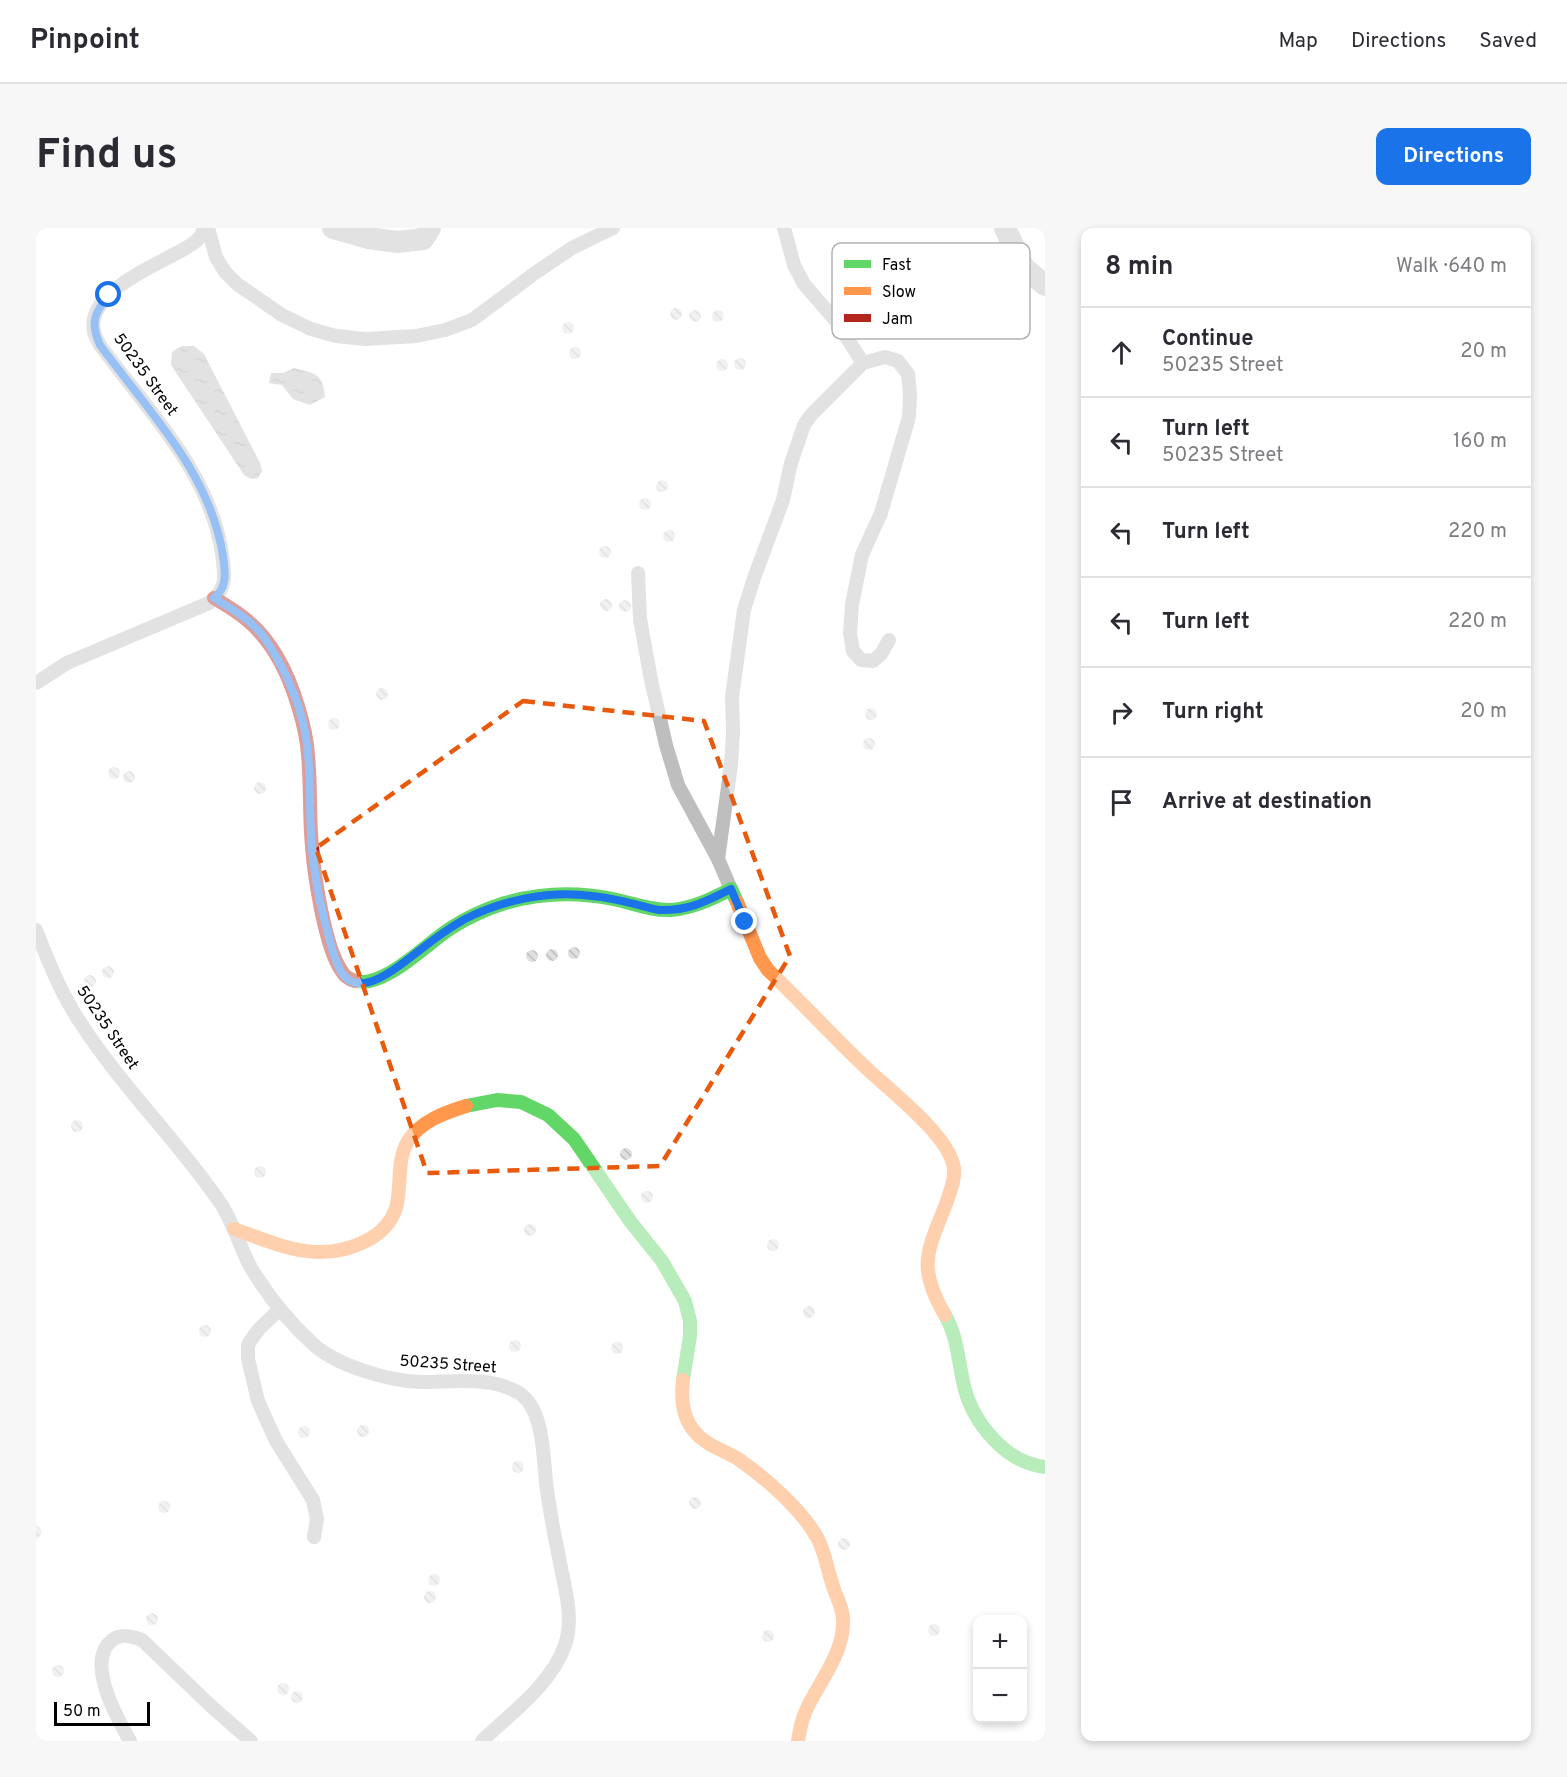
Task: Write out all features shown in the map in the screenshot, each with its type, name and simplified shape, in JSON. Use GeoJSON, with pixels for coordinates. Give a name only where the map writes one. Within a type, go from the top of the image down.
{"type":"FeatureCollection","features":[{"type":"Feature","properties":{"kind":"street"},"geometry":{"type":"LineString","coordinates":[[206,228],[216,257],[225,272],[237,284],[282,315],[311,329],[336,336],[365,339],[416,336],[445,330],[472,320],[572,248],[614,228]]}},
{"type":"Feature","properties":{"kind":"street","name":"50235 Street"},"geometry":{"type":"LineString","coordinates":[[206,228],[200,237],[187,248],[125,282],[109,295],[98,308],[94,320],[94,332],[100,345],[183,455],[196,476],[220,538],[225,584],[219,595],[214,598]]}},
{"type":"Feature","properties":{"kind":"street"},"geometry":{"type":"LineString","coordinates":[[784,228],[794,265],[804,284],[832,316]]}},
{"type":"Feature","properties":{"kind":"street"},"geometry":{"type":"LineString","coordinates":[[848,339],[863,363]]}},
{"type":"Feature","properties":{"kind":"street"},"geometry":{"type":"LineString","coordinates":[[718,859],[731,765],[734,732],[732,697],[744,610],[783,500],[791,463],[804,425],[811,415],[863,363],[885,357],[898,361],[908,374],[909,417],[881,513],[862,555],[852,604],[849,633],[853,651],[861,660],[873,661],[881,654],[889,640]]}},
{"type":"Feature","properties":{"kind":"street"},"geometry":{"type":"LineString","coordinates":[[638,573],[640,620],[651,680],[666,745],[678,784],[718,859],[760,958],[768,970],[932,1130],[952,1158],[955,1170],[954,1181],[929,1246],[928,1281],[954,1332],[963,1381],[975,1413],[987,1431],[1019,1461],[1029,1466],[1045,1467]]}},
{"type":"Feature","properties":{"kind":"street"},"geometry":{"type":"LineString","coordinates":[[36,683],[67,663],[209,603],[214,598],[255,626],[267,640],[293,692],[303,724],[308,750],[312,849],[324,918],[339,967],[344,976],[359,984],[370,982],[400,966],[464,920],[486,910],[526,898],[592,896],[670,911],[690,908],[731,889]]}},
{"type":"Feature","properties":{"kind":"street","name":"50235 Street"},"geometry":{"type":"LineString","coordinates":[[36,930],[52,971],[82,1026],[138,1100],[190,1160],[222,1205],[249,1264],[270,1297],[315,1346],[349,1366],[398,1380],[483,1382],[503,1385],[523,1395],[534,1410],[542,1438],[547,1494],[568,1609],[569,1630],[559,1661],[547,1677],[482,1741]]}},
{"type":"Feature","properties":{"kind":"street"},"geometry":{"type":"LineString","coordinates":[[234,1229],[303,1250],[325,1253],[345,1250],[382,1231],[390,1221],[396,1210],[401,1161],[407,1142],[422,1127],[438,1116],[465,1106],[513,1100],[534,1107],[552,1117],[585,1155],[625,1214],[662,1262],[687,1303],[691,1334],[682,1384],[682,1402],[690,1426],[708,1444],[735,1456],[751,1468],[799,1514],[820,1543],[843,1615],[844,1630],[837,1654],[808,1704],[798,1741]]}},
{"type":"Feature","properties":{"kind":"street"},"geometry":{"type":"LineString","coordinates":[[280,1309],[253,1337],[248,1346],[248,1359],[258,1401],[276,1442],[313,1500],[317,1519],[314,1538]]}},
{"type":"Feature","properties":{"kind":"street"},"geometry":{"type":"LineString","coordinates":[[130,1741],[114,1712],[106,1691],[102,1656],[106,1646],[114,1639],[123,1636],[132,1636],[142,1640],[251,1741]]}},
{"type":"Feature","properties":{"kind":"highlighted area"},"geometry":{"type":"Polygon","coordinates":[[[523,701],[704,721],[790,956],[660,1166],[427,1173],[316,848],[523,701]]]}},
{"type":"Feature","properties":{"kind":"water"},"geometry":{"type":"Polygon","coordinates":[[[182,346],[194,346],[204,354],[260,463],[262,471],[258,478],[251,479],[244,475],[171,365],[172,352],[182,346]]]}},
{"type":"Feature","properties":{"kind":"water"},"geometry":{"type":"Polygon","coordinates":[[[294,368],[316,375],[322,383],[325,397],[310,405],[293,399],[282,385],[269,383],[271,373],[283,373],[294,368]]]}},
{"type":"Feature","properties":{"kind":"building"},"geometry":{"type":"Polygon","coordinates":[[[678,308],[682,314],[678,320],[674,320],[670,312],[678,308]]]}},
{"type":"Feature","properties":{"kind":"building"},"geometry":{"type":"Polygon","coordinates":[[[697,310],[700,311],[700,321],[693,322],[690,321],[689,314],[690,311],[697,310]]]}},
{"type":"Feature","properties":{"kind":"building"},"geometry":{"type":"Polygon","coordinates":[[[720,310],[723,311],[723,321],[716,322],[713,321],[712,314],[713,311],[720,310]]]}},
{"type":"Feature","properties":{"kind":"building"},"geometry":{"type":"Polygon","coordinates":[[[570,322],[573,323],[573,333],[566,334],[563,333],[562,326],[563,323],[570,322]]]}},
{"type":"Feature","properties":{"kind":"building"},"geometry":{"type":"Polygon","coordinates":[[[577,347],[580,348],[580,358],[573,359],[570,358],[569,351],[570,348],[577,347]]]}},
{"type":"Feature","properties":{"kind":"building"},"geometry":{"type":"Polygon","coordinates":[[[742,358],[746,364],[742,370],[738,370],[734,362],[742,358]]]}},
{"type":"Feature","properties":{"kind":"building"},"geometry":{"type":"Polygon","coordinates":[[[724,359],[728,365],[724,371],[720,371],[716,363],[724,359]]]}},
{"type":"Feature","properties":{"kind":"building"},"geometry":{"type":"Polygon","coordinates":[[[664,480],[667,481],[667,491],[660,492],[657,491],[656,484],[657,481],[664,480]]]}},
{"type":"Feature","properties":{"kind":"building"},"geometry":{"type":"Polygon","coordinates":[[[647,498],[651,504],[647,510],[643,510],[639,502],[647,498]]]}},
{"type":"Feature","properties":{"kind":"building"},"geometry":{"type":"Polygon","coordinates":[[[671,530],[674,531],[674,541],[667,542],[664,541],[663,534],[664,531],[671,530]]]}},
{"type":"Feature","properties":{"kind":"building"},"geometry":{"type":"Polygon","coordinates":[[[607,546],[610,547],[610,557],[603,558],[600,557],[599,550],[600,547],[607,546]]]}},
{"type":"Feature","properties":{"kind":"building"},"geometry":{"type":"Polygon","coordinates":[[[608,599],[611,600],[611,610],[604,611],[601,610],[600,603],[601,600],[608,599]]]}},
{"type":"Feature","properties":{"kind":"building"},"geometry":{"type":"Polygon","coordinates":[[[627,600],[630,601],[630,611],[623,612],[620,611],[619,604],[620,601],[627,600]]]}},
{"type":"Feature","properties":{"kind":"building"},"geometry":{"type":"Polygon","coordinates":[[[384,688],[387,689],[387,699],[380,700],[377,699],[376,692],[377,689],[384,688]]]}},
{"type":"Feature","properties":{"kind":"building"},"geometry":{"type":"Polygon","coordinates":[[[873,708],[876,709],[876,719],[869,720],[866,719],[865,712],[866,709],[873,708]]]}},
{"type":"Feature","properties":{"kind":"building"},"geometry":{"type":"Polygon","coordinates":[[[336,718],[339,719],[339,729],[332,730],[329,729],[328,722],[329,719],[336,718]]]}},
{"type":"Feature","properties":{"kind":"building"},"geometry":{"type":"Polygon","coordinates":[[[871,738],[874,739],[874,749],[867,750],[864,749],[863,742],[864,739],[871,738]]]}},
{"type":"Feature","properties":{"kind":"building"},"geometry":{"type":"Polygon","coordinates":[[[116,767],[119,768],[119,778],[112,779],[109,778],[108,771],[109,768],[116,767]]]}},
{"type":"Feature","properties":{"kind":"building"},"geometry":{"type":"Polygon","coordinates":[[[131,771],[134,772],[134,782],[127,783],[124,782],[123,775],[124,772],[131,771]]]}},
{"type":"Feature","properties":{"kind":"building"},"geometry":{"type":"Polygon","coordinates":[[[262,782],[265,783],[265,793],[258,794],[255,793],[254,786],[255,783],[262,782]]]}},
{"type":"Feature","properties":{"kind":"building"},"geometry":{"type":"Polygon","coordinates":[[[576,947],[579,948],[579,958],[572,959],[569,958],[568,951],[569,948],[576,947]]]}},
{"type":"Feature","properties":{"kind":"building"},"geometry":{"type":"Polygon","coordinates":[[[554,949],[557,950],[557,960],[550,961],[547,960],[546,953],[547,950],[554,949]]]}},
{"type":"Feature","properties":{"kind":"building"},"geometry":{"type":"Polygon","coordinates":[[[534,950],[537,951],[537,961],[530,962],[527,961],[526,954],[527,951],[534,950]]]}},
{"type":"Feature","properties":{"kind":"building"},"geometry":{"type":"Polygon","coordinates":[[[110,966],[113,967],[113,977],[106,978],[103,977],[102,970],[103,967],[110,966]]]}},
{"type":"Feature","properties":{"kind":"building"},"geometry":{"type":"Polygon","coordinates":[[[92,975],[95,976],[95,986],[88,987],[85,986],[84,979],[85,976],[92,975]]]}},
{"type":"Feature","properties":{"kind":"building"},"geometry":{"type":"Polygon","coordinates":[[[79,1120],[82,1121],[82,1131],[75,1132],[72,1131],[71,1124],[72,1121],[79,1120]]]}},
{"type":"Feature","properties":{"kind":"building"},"geometry":{"type":"Polygon","coordinates":[[[628,1148],[631,1149],[631,1159],[624,1160],[621,1159],[620,1152],[621,1149],[628,1148]]]}},
{"type":"Feature","properties":{"kind":"building"},"geometry":{"type":"Polygon","coordinates":[[[262,1166],[265,1167],[265,1177],[258,1178],[255,1177],[254,1170],[255,1167],[262,1166]]]}},
{"type":"Feature","properties":{"kind":"building"},"geometry":{"type":"Polygon","coordinates":[[[649,1191],[652,1192],[652,1202],[645,1203],[642,1202],[641,1195],[642,1192],[649,1191]]]}},
{"type":"Feature","properties":{"kind":"building"},"geometry":{"type":"Polygon","coordinates":[[[532,1224],[536,1230],[532,1236],[528,1236],[524,1228],[532,1224]]]}},
{"type":"Feature","properties":{"kind":"building"},"geometry":{"type":"Polygon","coordinates":[[[775,1239],[779,1245],[775,1251],[771,1251],[767,1243],[775,1239]]]}},
{"type":"Feature","properties":{"kind":"building"},"geometry":{"type":"Polygon","coordinates":[[[811,1306],[814,1307],[814,1317],[807,1318],[804,1317],[803,1310],[804,1307],[811,1306]]]}},
{"type":"Feature","properties":{"kind":"building"},"geometry":{"type":"Polygon","coordinates":[[[207,1325],[210,1326],[210,1336],[203,1337],[200,1336],[199,1329],[200,1326],[207,1325]]]}},
{"type":"Feature","properties":{"kind":"building"},"geometry":{"type":"Polygon","coordinates":[[[517,1340],[520,1341],[520,1351],[513,1352],[510,1351],[509,1344],[510,1341],[517,1340]]]}},
{"type":"Feature","properties":{"kind":"building"},"geometry":{"type":"Polygon","coordinates":[[[619,1342],[622,1343],[622,1353],[615,1354],[612,1353],[611,1346],[612,1343],[619,1342]]]}},
{"type":"Feature","properties":{"kind":"building"},"geometry":{"type":"Polygon","coordinates":[[[365,1425],[368,1426],[368,1436],[361,1437],[358,1436],[357,1429],[358,1426],[365,1425]]]}},
{"type":"Feature","properties":{"kind":"building"},"geometry":{"type":"Polygon","coordinates":[[[306,1426],[309,1427],[309,1437],[302,1438],[299,1437],[298,1430],[299,1427],[306,1426]]]}},
{"type":"Feature","properties":{"kind":"building"},"geometry":{"type":"Polygon","coordinates":[[[520,1461],[523,1462],[523,1472],[516,1473],[513,1472],[512,1465],[513,1462],[520,1461]]]}},
{"type":"Feature","properties":{"kind":"building"},"geometry":{"type":"Polygon","coordinates":[[[697,1497],[700,1498],[700,1508],[693,1509],[690,1508],[689,1501],[690,1498],[697,1497]]]}},
{"type":"Feature","properties":{"kind":"building"},"geometry":{"type":"Polygon","coordinates":[[[166,1501],[169,1502],[169,1512],[162,1513],[159,1512],[158,1505],[159,1502],[166,1501]]]}},
{"type":"Feature","properties":{"kind":"building"},"geometry":{"type":"Polygon","coordinates":[[[36,1525],[42,1532],[36,1539],[36,1525]]]}},
{"type":"Feature","properties":{"kind":"building"},"geometry":{"type":"Polygon","coordinates":[[[846,1538],[849,1539],[849,1549],[842,1550],[839,1549],[838,1542],[839,1539],[846,1538]]]}},
{"type":"Feature","properties":{"kind":"building"},"geometry":{"type":"Polygon","coordinates":[[[436,1574],[439,1575],[439,1585],[432,1586],[429,1585],[428,1578],[429,1575],[436,1574]]]}},
{"type":"Feature","properties":{"kind":"building"},"geometry":{"type":"Polygon","coordinates":[[[432,1591],[436,1597],[432,1603],[428,1603],[424,1595],[432,1591]]]}},
{"type":"Feature","properties":{"kind":"building"},"geometry":{"type":"Polygon","coordinates":[[[154,1613],[157,1614],[157,1624],[150,1625],[147,1624],[146,1617],[147,1614],[154,1613]]]}},
{"type":"Feature","properties":{"kind":"building"},"geometry":{"type":"Polygon","coordinates":[[[936,1624],[939,1625],[939,1635],[932,1636],[929,1635],[928,1628],[929,1625],[936,1624]]]}},
{"type":"Feature","properties":{"kind":"building"},"geometry":{"type":"Polygon","coordinates":[[[770,1630],[773,1631],[773,1641],[766,1642],[763,1641],[762,1634],[763,1631],[770,1630]]]}},
{"type":"Feature","properties":{"kind":"building"},"geometry":{"type":"Polygon","coordinates":[[[60,1665],[63,1666],[63,1676],[56,1677],[53,1676],[52,1669],[53,1666],[60,1665]]]}},
{"type":"Feature","properties":{"kind":"building"},"geometry":{"type":"Polygon","coordinates":[[[285,1683],[288,1684],[288,1694],[281,1695],[278,1694],[277,1687],[278,1684],[285,1683]]]}},
{"type":"Feature","properties":{"kind":"building"},"geometry":{"type":"Polygon","coordinates":[[[299,1691],[302,1692],[302,1702],[295,1703],[292,1702],[291,1695],[292,1692],[299,1691]]]}},
{"type":"Feature","properties":{"kind":"waterway"},"geometry":{"type":"LineString","coordinates":[[333,228],[368,238],[398,242],[423,239],[430,228]]}},
{"type":"Feature","properties":{"kind":"waterway"},"geometry":{"type":"LineString","coordinates":[[1005,228],[1012,243]]}},
{"type":"Feature","properties":{"kind":"waterway"},"geometry":{"type":"LineString","coordinates":[[1030,273],[1045,285]]}},
{"type":"Feature","properties":{"kind":"traffic: fast"},"geometry":{"type":"LineString","coordinates":[[355,981],[366,982],[392,972],[464,920],[491,908],[518,900],[545,895],[586,895],[649,908],[671,910],[702,902],[731,889],[737,902]]}},
{"type":"Feature","properties":{"kind":"traffic: fast"},"geometry":{"type":"LineString","coordinates":[[466,1106],[497,1100],[521,1102],[548,1115],[574,1139],[630,1221],[662,1261],[685,1301],[690,1321],[690,1336],[683,1380]]}},
{"type":"Feature","properties":{"kind":"traffic: fast"},"geometry":{"type":"LineString","coordinates":[[945,1315],[955,1341],[968,1400],[983,1427],[993,1439],[1017,1458],[1045,1467]]}},
{"type":"Feature","properties":{"kind":"traffic: slow"},"geometry":{"type":"LineString","coordinates":[[737,902],[760,958],[768,970],[862,1064],[929,1126],[950,1155],[954,1168],[953,1182],[934,1235],[928,1260],[931,1284],[945,1315]]}},
{"type":"Feature","properties":{"kind":"traffic: slow"},"geometry":{"type":"LineString","coordinates":[[234,1229],[283,1246],[315,1252],[349,1248],[366,1241],[384,1228],[394,1213],[398,1200],[402,1157],[413,1134],[426,1123],[441,1115],[466,1106]]}},
{"type":"Feature","properties":{"kind":"traffic: slow"},"geometry":{"type":"LineString","coordinates":[[683,1380],[683,1408],[695,1432],[705,1441],[735,1457],[762,1477],[784,1496],[811,1528],[818,1539],[841,1609],[843,1630],[840,1642],[832,1664],[806,1710],[798,1741]]}},
{"type":"Feature","properties":{"kind":"traffic: jam"},"geometry":{"type":"LineString","coordinates":[[214,598],[257,629],[279,660],[294,695],[303,724],[307,749],[312,846],[321,910],[335,959],[345,976],[355,981]]}},
{"type":"Feature","properties":{"kind":"route"},"geometry":{"type":"LineString","coordinates":[[109,295],[98,308],[94,320],[94,332],[112,362],[183,455],[196,476],[220,538],[225,584],[219,595],[214,598],[240,614],[267,640],[293,692],[308,750],[315,871],[332,949],[344,976],[359,984],[370,982],[400,966],[464,920],[486,910],[526,898],[592,896],[670,911],[704,903],[731,889],[745,922]]}}]}
